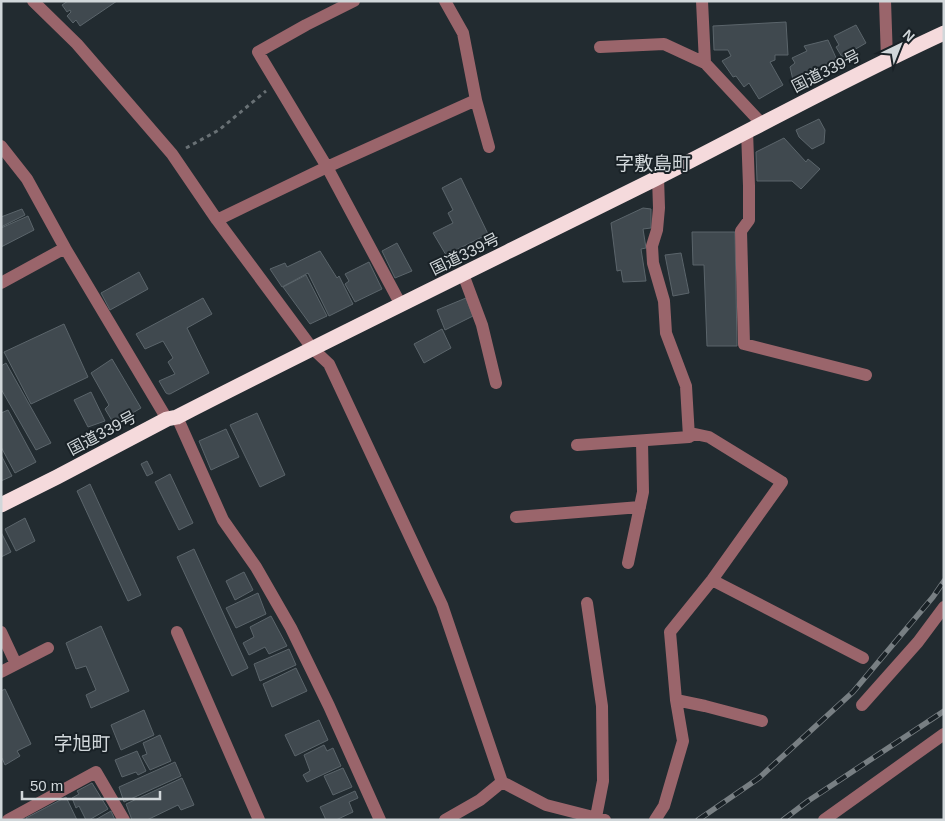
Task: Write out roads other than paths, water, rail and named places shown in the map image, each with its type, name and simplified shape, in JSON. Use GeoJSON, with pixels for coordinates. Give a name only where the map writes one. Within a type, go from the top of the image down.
{"type":"FeatureCollection","features":[{"type":"Feature","properties":{"kind":"highway","name":"国道339号"},"geometry":{"type":"LineString","coordinates":[[1,504],[658,177],[887,59],[944,33]]}},
{"type":"Feature","properties":{"kind":"street"},"geometry":{"type":"LineString","coordinates":[[33,1],[77,44],[172,154],[217,220],[312,348],[329,364],[442,605],[502,782],[546,805],[600,818],[603,781],[602,706],[587,603]]}},
{"type":"Feature","properties":{"kind":"street"},"geometry":{"type":"LineString","coordinates":[[354,1],[258,52],[327,167],[402,305]]}},
{"type":"Feature","properties":{"kind":"street"},"geometry":{"type":"LineString","coordinates":[[446,1],[463,34],[476,100],[489,147]]}},
{"type":"Feature","properties":{"kind":"street"},"geometry":{"type":"LineString","coordinates":[[702,1],[705,63]]}},
{"type":"Feature","properties":{"kind":"street"},"geometry":{"type":"LineString","coordinates":[[884,1],[887,59]]}},
{"type":"Feature","properties":{"kind":"street"},"geometry":{"type":"LineString","coordinates":[[600,47],[664,44],[705,63],[762,124]]}},
{"type":"Feature","properties":{"kind":"street"},"geometry":{"type":"LineString","coordinates":[[217,220],[327,167],[476,100]]}},
{"type":"Feature","properties":{"kind":"street"},"geometry":{"type":"LineString","coordinates":[[747,131],[749,220],[741,231],[744,344],[866,375]]}},
{"type":"Feature","properties":{"kind":"street"},"geometry":{"type":"LineString","coordinates":[[1,146],[27,179],[65,248],[172,418],[223,520],[256,567],[291,628],[329,706],[380,820]]}},
{"type":"Feature","properties":{"kind":"street"},"geometry":{"type":"LineString","coordinates":[[658,177],[660,208],[658,230],[652,246],[653,263],[664,301],[666,333],[686,386],[689,437]]}},
{"type":"Feature","properties":{"kind":"street"},"geometry":{"type":"LineString","coordinates":[[1,283],[65,248]]}},
{"type":"Feature","properties":{"kind":"street"},"geometry":{"type":"LineString","coordinates":[[463,274],[482,325],[496,383]]}},
{"type":"Feature","properties":{"kind":"street"},"geometry":{"type":"LineString","coordinates":[[577,445],[689,437],[695,434],[709,436],[782,482],[712,580],[670,632],[676,700],[683,741],[664,806],[655,820]]}},
{"type":"Feature","properties":{"kind":"street"},"geometry":{"type":"LineString","coordinates":[[628,563],[643,492],[642,441]]}},
{"type":"Feature","properties":{"kind":"street"},"geometry":{"type":"LineString","coordinates":[[516,517],[640,508]]}},
{"type":"Feature","properties":{"kind":"street"},"geometry":{"type":"LineString","coordinates":[[712,580],[863,658]]}},
{"type":"Feature","properties":{"kind":"street"},"geometry":{"type":"LineString","coordinates":[[862,705],[918,642],[944,607]]}},
{"type":"Feature","properties":{"kind":"street"},"geometry":{"type":"LineString","coordinates":[[1,632],[16,664]]}},
{"type":"Feature","properties":{"kind":"street"},"geometry":{"type":"LineString","coordinates":[[177,632],[259,820]]}},
{"type":"Feature","properties":{"kind":"street"},"geometry":{"type":"LineString","coordinates":[[1,672],[48,648]]}},
{"type":"Feature","properties":{"kind":"street"},"geometry":{"type":"LineString","coordinates":[[676,700],[762,721]]}},
{"type":"Feature","properties":{"kind":"street"},"geometry":{"type":"LineString","coordinates":[[824,820],[944,734]]}},
{"type":"Feature","properties":{"kind":"street"},"geometry":{"type":"LineString","coordinates":[[8,820],[96,772],[124,820]]}},
{"type":"Feature","properties":{"kind":"street"},"geometry":{"type":"LineString","coordinates":[[445,820],[480,800],[502,782]]}},
{"type":"Feature","properties":{"kind":"railway"},"geometry":{"type":"LineString","coordinates":[[698,820],[759,778],[853,692],[933,597],[944,581]]}},
{"type":"Feature","properties":{"kind":"railway"},"geometry":{"type":"LineString","coordinates":[[783,820],[808,801],[944,711]]}},
{"type":"Feature","properties":{"kind":"district","name":"字敷島町"},"geometry":{"type":"Point","coordinates":[653,163]}},
{"type":"Feature","properties":{"kind":"district","name":"字旭町"},"geometry":{"type":"Point","coordinates":[82,743]}}]}
